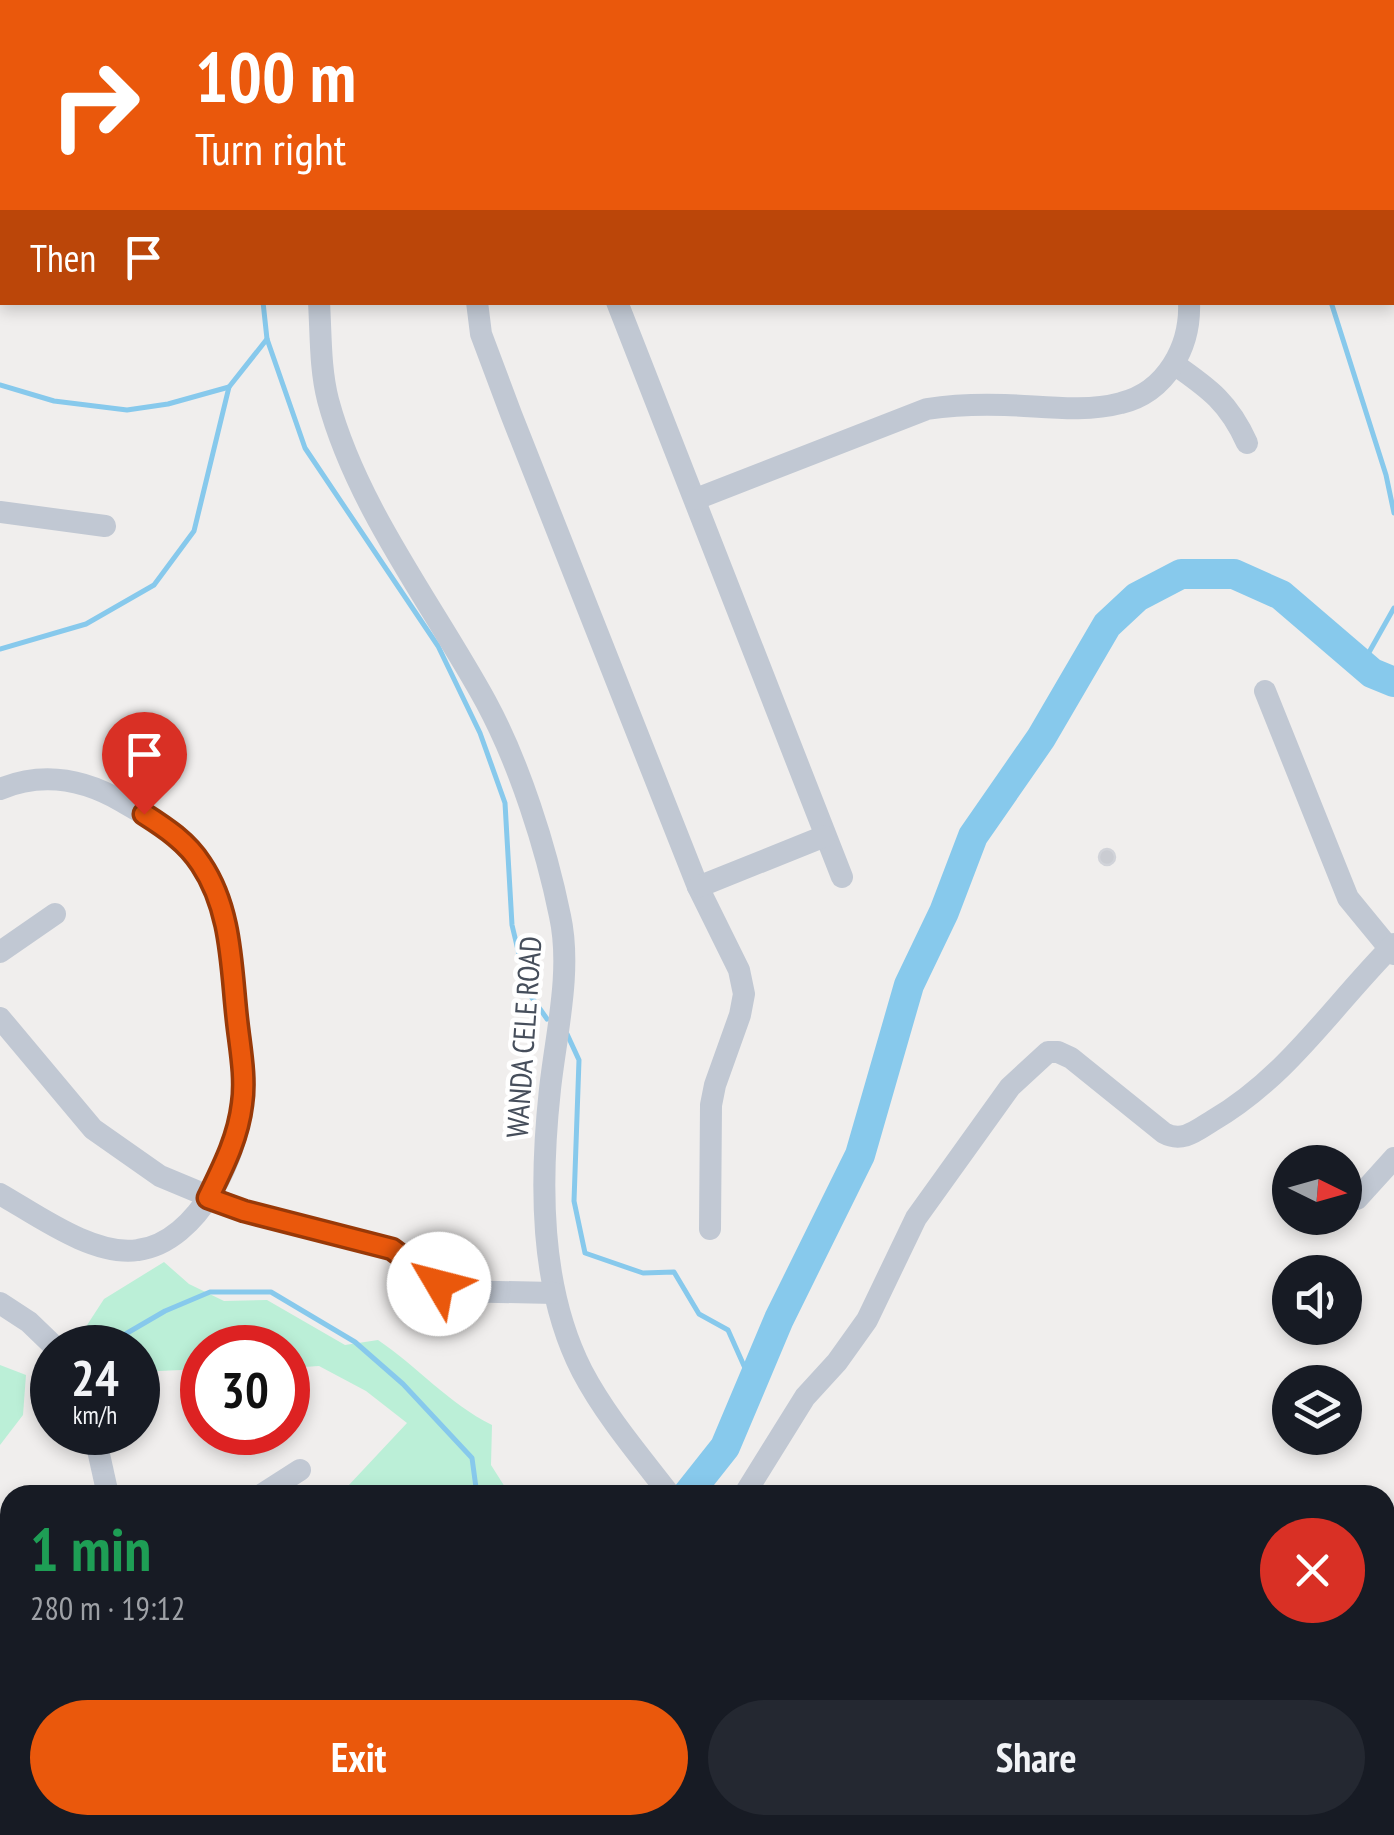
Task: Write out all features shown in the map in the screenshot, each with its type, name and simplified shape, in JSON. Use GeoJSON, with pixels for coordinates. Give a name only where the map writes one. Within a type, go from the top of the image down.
{"type":"FeatureCollection","features":[{"type":"Feature","properties":{"kind":"street","name":"WANDA CELE ROAD"},"geometry":{"type":"LineString","coordinates":[[319,305],[326,396],[338,432],[415,584],[486,701],[515,762],[561,918],[564,960],[545,1168],[554,1293],[583,1373],[662,1485]]}},
{"type":"Feature","properties":{"kind":"street"},"geometry":{"type":"LineString","coordinates":[[477,305],[482,334],[510,414],[698,886],[740,970],[744,994],[740,1015],[711,1106],[710,1229]]}},
{"type":"Feature","properties":{"kind":"street"},"geometry":{"type":"LineString","coordinates":[[618,305],[842,877]]}},
{"type":"Feature","properties":{"kind":"street"},"geometry":{"type":"LineString","coordinates":[[696,499],[927,409],[961,404],[1120,404],[1148,390],[1174,364],[1188,328],[1189,305]]}},
{"type":"Feature","properties":{"kind":"street"},"geometry":{"type":"LineString","coordinates":[[1174,364],[1212,390],[1230,408],[1248,443]]}},
{"type":"Feature","properties":{"kind":"street"},"geometry":{"type":"LineString","coordinates":[[0,512],[105,526]]}},
{"type":"Feature","properties":{"kind":"street"},"geometry":{"type":"LineString","coordinates":[[750,1485],[805,1396],[837,1362],[867,1320],[916,1218],[1010,1087],[1038,1060],[1048,1052],[1071,1058],[1164,1133],[1184,1138],[1236,1107],[1281,1070],[1392,949],[1348,898],[1265,691]]}},
{"type":"Feature","properties":{"kind":"street"},"geometry":{"type":"LineString","coordinates":[[0,789],[44,778],[75,780],[110,794],[180,838],[218,892],[228,932],[243,1072],[237,1133],[208,1198],[176,1236],[135,1251],[104,1248],[0,1194]]}},
{"type":"Feature","properties":{"kind":"street"},"geometry":{"type":"LineString","coordinates":[[698,886],[825,836]]}},
{"type":"Feature","properties":{"kind":"street"},"geometry":{"type":"LineString","coordinates":[[0,952],[54,914]]}},
{"type":"Feature","properties":{"kind":"street"},"geometry":{"type":"LineString","coordinates":[[0,1018],[93,1129],[160,1176],[244,1211],[392,1249],[450,1291],[554,1293]]}},
{"type":"Feature","properties":{"kind":"street"},"geometry":{"type":"LineString","coordinates":[[1362,1194],[1394,1158]]}},
{"type":"Feature","properties":{"kind":"street"},"geometry":{"type":"LineString","coordinates":[[0,1303],[32,1325]]}},
{"type":"Feature","properties":{"kind":"street"},"geometry":{"type":"LineString","coordinates":[[99,1455],[106,1485]]}},
{"type":"Feature","properties":{"kind":"street"},"geometry":{"type":"LineString","coordinates":[[277,1485],[300,1470]]}},
{"type":"Feature","properties":{"kind":"green space"},"geometry":{"type":"Polygon","coordinates":[[[164,1262],[189,1284],[224,1301],[267,1300],[345,1345],[378,1340],[461,1406],[492,1425],[491,1465],[504,1485],[349,1485],[407,1423],[366,1391],[319,1366],[310,1367],[310,1325],[180,1325],[180,1370],[160,1371],[160,1325],[87,1325],[104,1299],[164,1262]]]}},
{"type":"Feature","properties":{"kind":"green space"},"geometry":{"type":"Polygon","coordinates":[[[0,1365],[26,1375],[23,1415],[0,1445],[0,1365]]]}},
{"type":"Feature","properties":{"kind":"building"},"geometry":{"type":"Polygon","coordinates":[[[1107,849],[1115,857],[1107,865],[1099,857],[1107,849]]]}},
{"type":"Feature","properties":{"kind":"waterway"},"geometry":{"type":"LineString","coordinates":[[263,305],[267,339],[305,448],[438,646],[480,733],[505,803],[512,925],[528,992],[547,1019]]}},
{"type":"Feature","properties":{"kind":"waterway"},"geometry":{"type":"LineString","coordinates":[[1332,305],[1386,475],[1394,513]]}},
{"type":"Feature","properties":{"kind":"waterway"},"geometry":{"type":"LineString","coordinates":[[0,649],[86,624],[154,585],[194,531],[229,387],[267,339]]}},
{"type":"Feature","properties":{"kind":"waterway"},"geometry":{"type":"LineString","coordinates":[[0,385],[54,401],[127,410],[168,404],[229,387]]}},
{"type":"Feature","properties":{"kind":"waterway"},"geometry":{"type":"LineString","coordinates":[[695,1485],[725,1447],[779,1319],[860,1155],[909,985],[944,912],[973,836],[1041,738],[1107,625],[1137,597],[1181,574],[1234,574],[1281,595],[1372,673],[1394,682]]}},
{"type":"Feature","properties":{"kind":"waterway"},"geometry":{"type":"LineString","coordinates":[[1363,663],[1394,608]]}},
{"type":"Feature","properties":{"kind":"waterway"},"geometry":{"type":"LineString","coordinates":[[567,1034],[579,1060],[574,1201],[585,1253],[643,1273],[674,1272],[699,1314],[728,1330],[753,1386]]}},
{"type":"Feature","properties":{"kind":"waterway"},"geometry":{"type":"LineString","coordinates":[[141,1325],[210,1292],[271,1292],[355,1342],[403,1384],[472,1458],[476,1485]]}},
{"type":"Feature","properties":{"kind":"route"},"geometry":{"type":"LineString","coordinates":[[144,814],[180,838],[200,862],[218,892],[228,932],[243,1102],[237,1133],[208,1198],[392,1249],[439,1284]]}}]}
